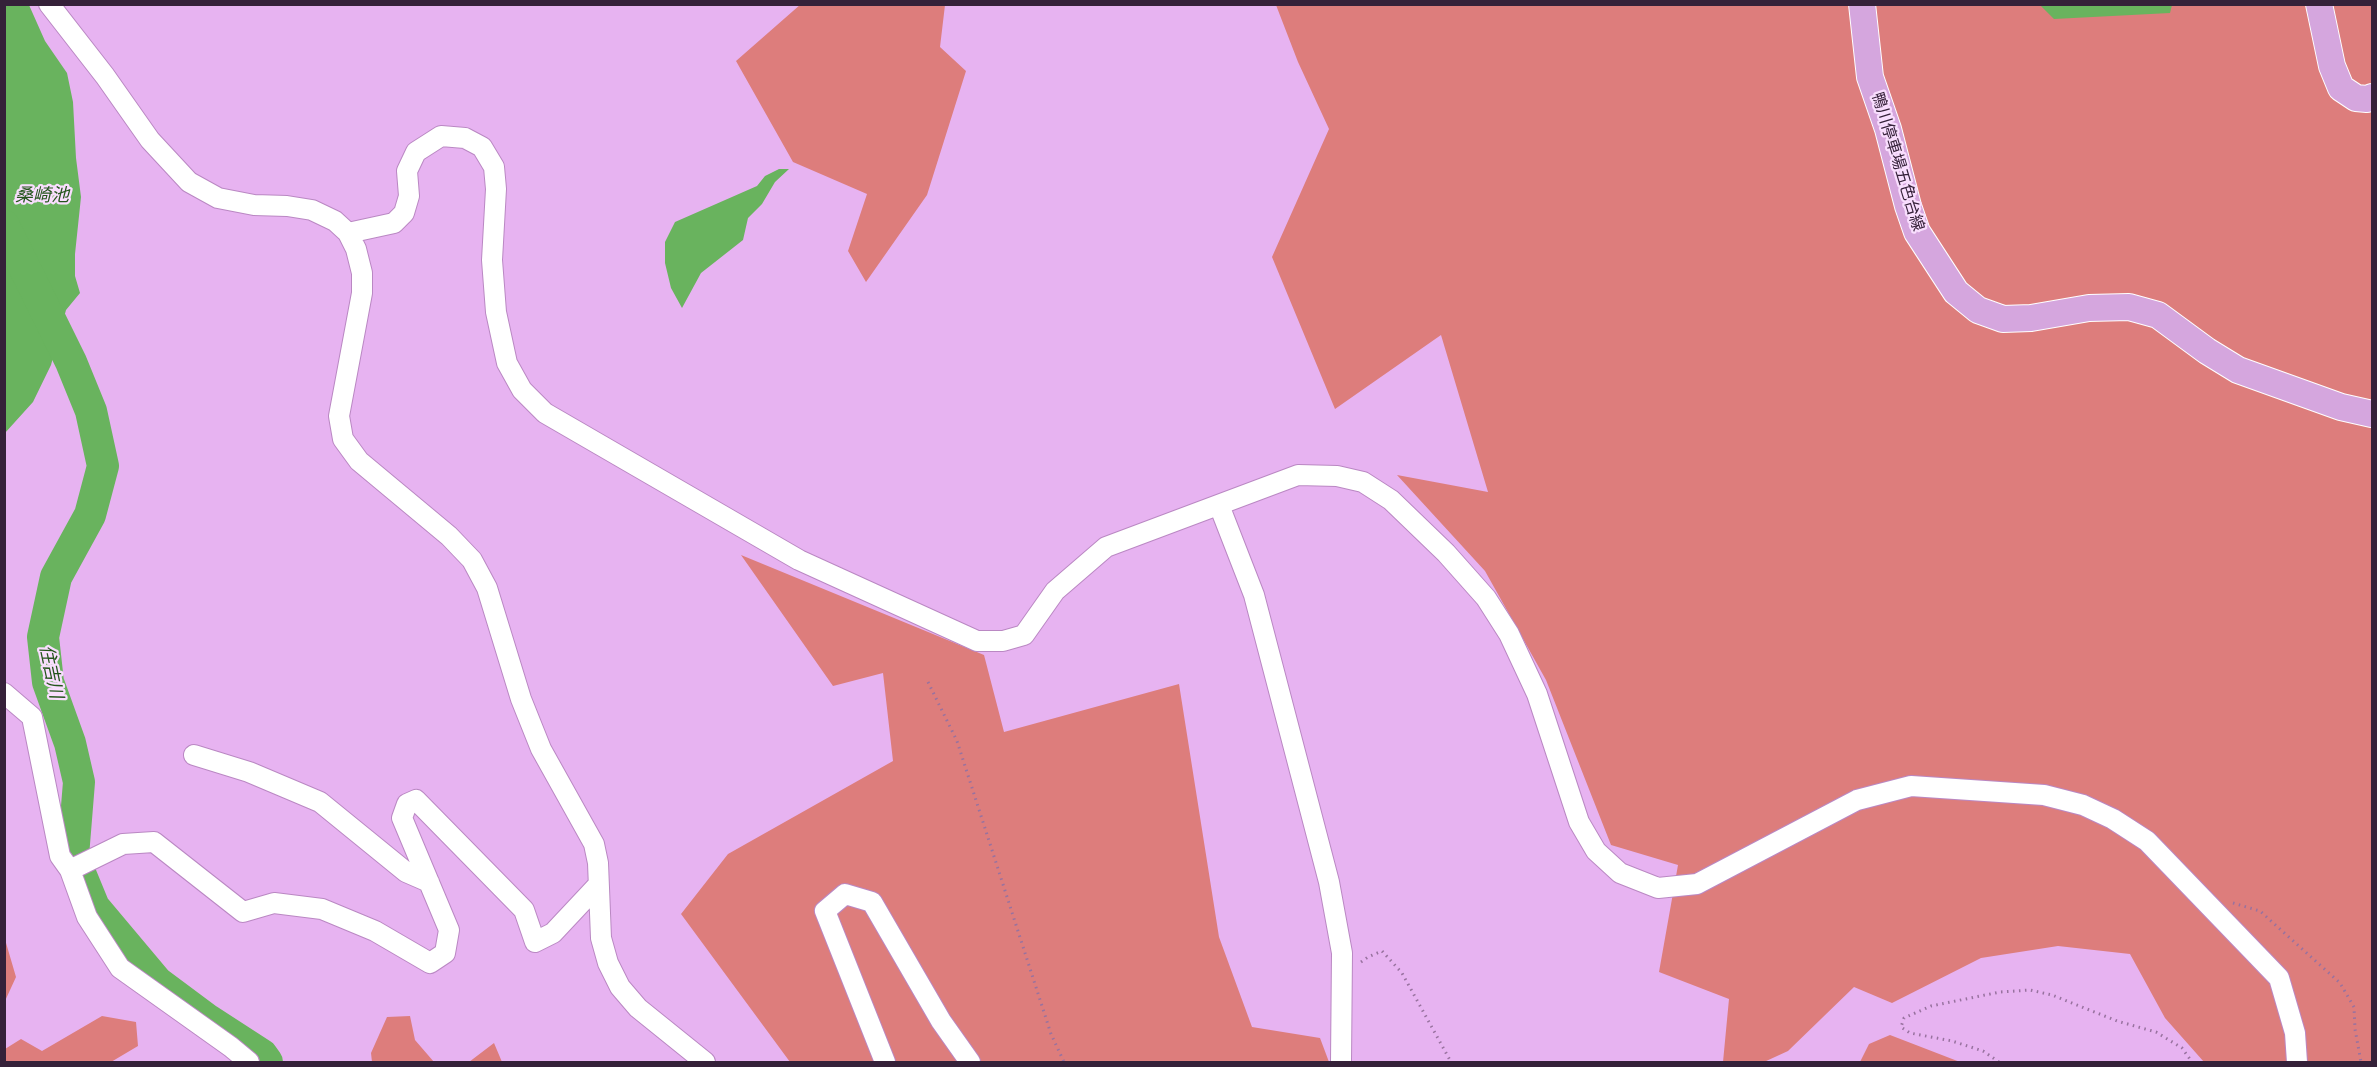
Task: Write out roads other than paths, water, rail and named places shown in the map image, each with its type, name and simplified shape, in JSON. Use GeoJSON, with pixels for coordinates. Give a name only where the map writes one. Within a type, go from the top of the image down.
{"type":"FeatureCollection","features":[{"type":"Feature","properties":{"kind":"main road","name":"鴨川停車場五色台線"},"geometry":{"type":"LineString","coordinates":[[1862,4],[1870,77],[1888,129],[1917,232],[1956,292],[1978,310],[2004,319],[2031,318],[2089,308],[2129,307],[2158,315],[2207,351],[2238,370],[2341,407],[2373,414]]}},
{"type":"Feature","properties":{"kind":"main road"},"geometry":{"type":"LineString","coordinates":[[2319,4],[2332,66],[2341,88],[2356,98],[2373,97]]}},
{"type":"Feature","properties":{"kind":"street"},"geometry":{"type":"LineString","coordinates":[[49,4],[105,76],[150,140],[189,182],[218,198],[254,206],[286,206],[312,210],[335,221],[348,232],[356,249],[362,273],[358,316],[339,416],[343,439],[359,461],[429,518],[472,560],[488,588],[521,699],[541,749],[594,844],[598,863],[601,938],[608,963],[620,987],[638,1008],[705,1062]]}},
{"type":"Feature","properties":{"kind":"street"},"geometry":{"type":"LineString","coordinates":[[348,232],[394,223],[404,213],[409,196],[407,171],[416,152],[424,146],[441,136],[465,138],[482,147],[494,167],[496,189],[492,260],[496,312],[507,363],[522,390],[545,413],[799,560],[976,641],[1003,641],[1024,635],[1055,591],[1106,547],[1298,475],[1337,477],[1364,482],[1391,500],[1446,553],[1486,598],[1509,633],[1537,694],[1579,822],[1596,851],[1620,873],[1658,888],[1697,884],[1857,800],[1911,786],[2044,795],[2083,806],[2113,819],[2147,842],[2279,978],[2295,1033],[2297,1062]]}},
{"type":"Feature","properties":{"kind":"street"},"geometry":{"type":"LineString","coordinates":[[1219,505],[1254,595],[1329,882],[1342,953],[1341,1062]]}},
{"type":"Feature","properties":{"kind":"street"},"geometry":{"type":"LineString","coordinates":[[4,693],[32,717],[60,856],[70,870],[87,917],[120,968],[249,1062]]}},
{"type":"Feature","properties":{"kind":"street"},"geometry":{"type":"LineString","coordinates":[[194,755],[249,772],[320,802],[405,872],[429,882]]}},
{"type":"Feature","properties":{"kind":"street"},"geometry":{"type":"LineString","coordinates":[[70,870],[123,844],[154,842],[243,912],[274,903],[322,909],[375,931],[430,963],[445,953],[449,930],[402,818],[407,804],[416,800],[524,910],[535,942],[553,933],[598,885]]}},
{"type":"Feature","properties":{"kind":"street"},"geometry":{"type":"LineString","coordinates":[[885,1062],[825,911],[845,894],[872,902],[941,1021],[970,1062]]}},
{"type":"Feature","properties":{"kind":"water","name":"桑崎池"},"geometry":{"type":"Polygon","coordinates":[[[5,4],[29,5],[45,41],[67,73],[73,102],[81,197],[75,254],[75,276],[80,293],[66,310],[51,365],[33,402],[5,433],[5,4]]]}},
{"type":"Feature","properties":{"kind":"water"},"geometry":{"type":"Polygon","coordinates":[[[2040,5],[2172,5],[2170,13],[2054,19],[2040,5]]]}},
{"type":"Feature","properties":{"kind":"water"},"geometry":{"type":"Polygon","coordinates":[[[779,169],[789,169],[775,182],[762,204],[748,218],[743,240],[701,273],[682,308],[671,288],[665,263],[665,242],[675,222],[757,186],[765,176],[779,169]]]}},
{"type":"Feature","properties":{"kind":"waterway","name":"住吉川"},"geometry":{"type":"LineString","coordinates":[[4,226],[71,362],[91,411],[103,466],[90,515],[56,577],[43,637],[48,682],[70,743],[79,782],[73,856],[94,907],[157,982],[208,1020],[262,1055],[267,1062]]}}]}
